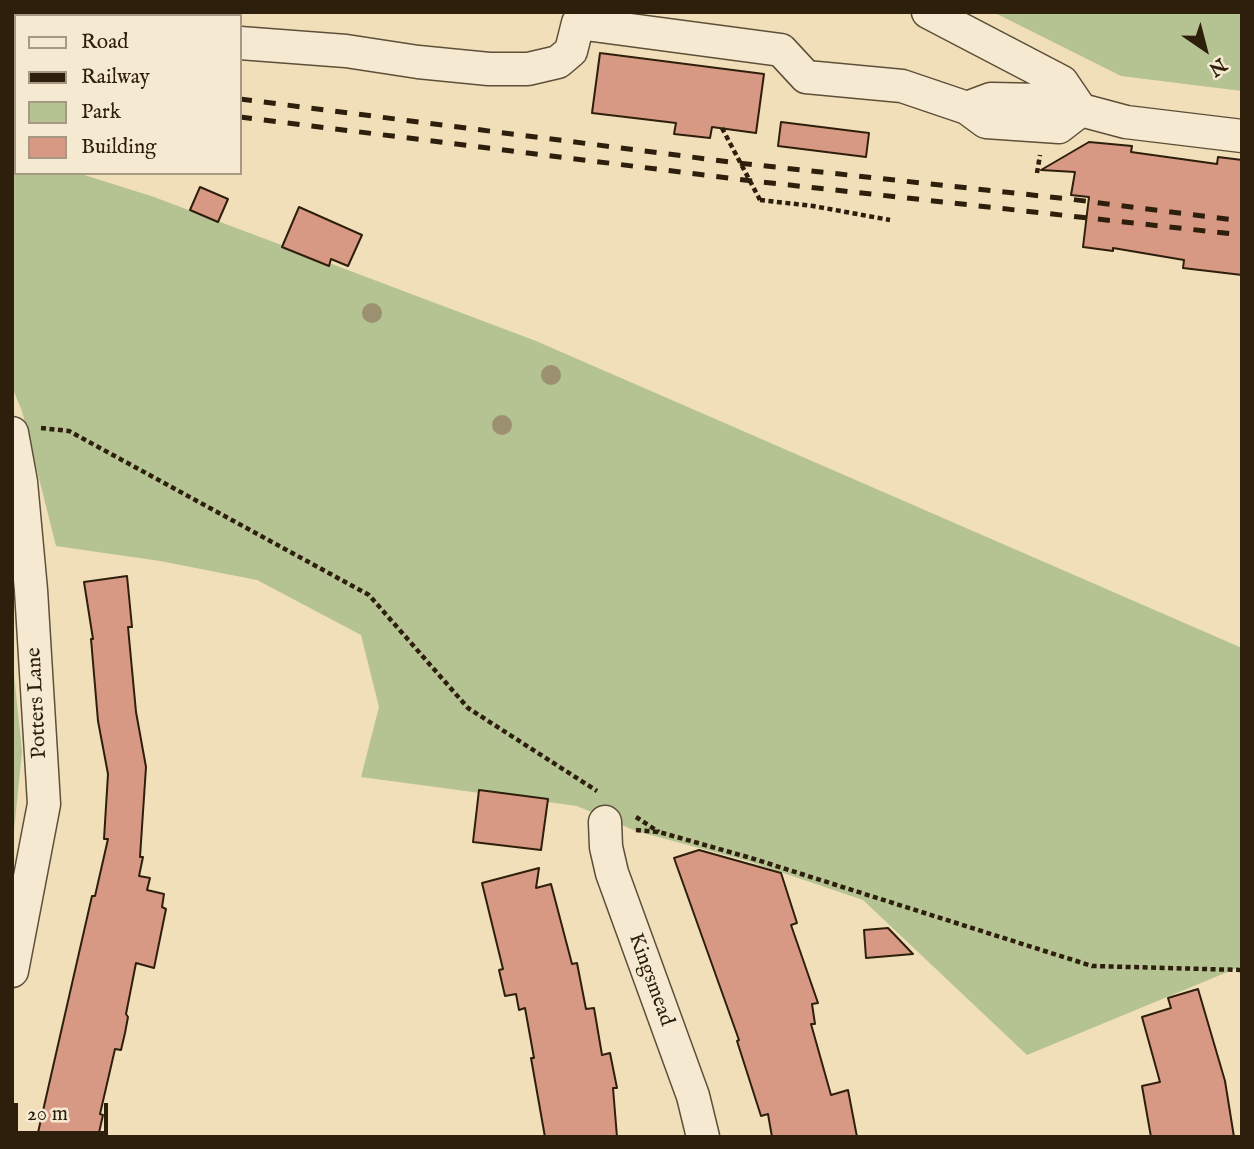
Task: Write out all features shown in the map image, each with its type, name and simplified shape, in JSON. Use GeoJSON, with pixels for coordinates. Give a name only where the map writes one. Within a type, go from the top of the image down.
{"type":"FeatureCollection","features":[{"type":"Feature","properties":{"kind":"street"},"geometry":{"type":"LineString","coordinates":[[928,12],[1062,82],[1082,110],[1126,122],[1242,136]]}},
{"type":"Feature","properties":{"kind":"street"},"geometry":{"type":"LineString","coordinates":[[242,43],[346,51],[489,69],[528,69],[558,62],[571,51],[578,23],[781,50],[806,77],[902,86],[967,108],[986,122],[1059,127],[1082,110]]}},
{"type":"Feature","properties":{"kind":"street","name":"Potters Lane"},"geometry":{"type":"LineString","coordinates":[[12,971],[44,804],[31,590],[21,482],[24,430]]}},
{"type":"Feature","properties":{"kind":"street","name":"Kingsmead"},"geometry":{"type":"LineString","coordinates":[[612,809],[606,847],[612,873],[693,1096],[703,1137]]}},
{"type":"Feature","properties":{"kind":"path"},"geometry":{"type":"LineString","coordinates":[[722,128],[760,200],[813,206],[890,220]]}},
{"type":"Feature","properties":{"kind":"path"},"geometry":{"type":"LineString","coordinates":[[24,430],[69,431],[369,595],[468,708],[612,809],[659,832],[764,862],[1092,966],[1242,970]]}},
{"type":"Feature","properties":{"kind":"green space"},"geometry":{"type":"Polygon","coordinates":[[[993,12],[1242,12],[1242,91],[1121,76],[993,12]]]}},
{"type":"Feature","properties":{"kind":"green space"},"geometry":{"type":"Polygon","coordinates":[[[12,153],[14,175],[84,175],[154,197],[536,341],[1242,648],[1242,966],[1027,1055],[863,900],[748,861],[636,831],[577,806],[361,777],[379,707],[361,635],[257,580],[160,561],[56,546],[22,411],[12,387],[12,153]]]}},
{"type":"Feature","properties":{"kind":"green space"},"geometry":{"type":"Polygon","coordinates":[[[12,655],[22,751],[12,851],[12,655]]]}},
{"type":"Feature","properties":{"kind":"building"},"geometry":{"type":"Polygon","coordinates":[[[600,53],[764,74],[756,133],[712,127],[710,138],[674,134],[676,123],[592,113],[600,53]]]}},
{"type":"Feature","properties":{"kind":"building"},"geometry":{"type":"Polygon","coordinates":[[[781,122],[869,133],[866,157],[778,146],[781,122]]]}},
{"type":"Feature","properties":{"kind":"building"},"geometry":{"type":"Polygon","coordinates":[[[1089,142],[1132,146],[1131,152],[1217,164],[1218,157],[1242,160],[1242,275],[1183,268],[1184,260],[1113,248],[1113,251],[1083,247],[1089,197],[1071,195],[1075,172],[1041,170],[1089,142]]]}},
{"type":"Feature","properties":{"kind":"building"},"geometry":{"type":"Polygon","coordinates":[[[200,187],[228,199],[218,222],[190,210],[200,187]]]}},
{"type":"Feature","properties":{"kind":"building"},"geometry":{"type":"Polygon","coordinates":[[[299,207],[362,235],[348,266],[331,259],[329,266],[282,247],[299,207]]]}},
{"type":"Feature","properties":{"kind":"building"},"geometry":{"type":"Polygon","coordinates":[[[127,576],[132,627],[128,627],[136,712],[146,767],[140,857],[143,857],[139,876],[150,878],[147,890],[164,894],[162,907],[166,909],[154,968],[136,963],[125,1033],[121,1050],[115,1049],[100,1114],[103,1115],[98,1137],[37,1137],[92,896],[95,896],[108,839],[104,839],[108,774],[98,721],[93,639],[84,582],[127,576]]]}},
{"type":"Feature","properties":{"kind":"building"},"geometry":{"type":"Polygon","coordinates":[[[479,790],[548,799],[541,850],[473,842],[479,790]]]}},
{"type":"Feature","properties":{"kind":"building"},"geometry":{"type":"Polygon","coordinates":[[[699,850],[781,873],[797,923],[791,925],[818,1003],[812,1004],[815,1024],[811,1024],[831,1095],[848,1090],[857,1137],[772,1137],[768,1114],[761,1116],[737,1041],[739,1040],[674,858],[699,850]]]}},
{"type":"Feature","properties":{"kind":"building"},"geometry":{"type":"Polygon","coordinates":[[[539,868],[536,888],[551,884],[572,964],[577,963],[586,1009],[594,1008],[602,1055],[610,1053],[617,1088],[613,1088],[617,1137],[545,1137],[525,1008],[519,1010],[516,994],[505,996],[499,970],[503,969],[482,883],[539,868]]]}},
{"type":"Feature","properties":{"kind":"building"},"geometry":{"type":"Polygon","coordinates":[[[888,928],[913,954],[866,958],[864,930],[888,928]]]}},
{"type":"Feature","properties":{"kind":"building"},"geometry":{"type":"Polygon","coordinates":[[[1198,989],[1225,1081],[1234,1137],[1151,1137],[1142,1086],[1160,1082],[1142,1017],[1171,1008],[1168,998],[1198,989]]]}},
{"type":"Feature","properties":{"kind":"railway"},"geometry":{"type":"LineString","coordinates":[[242,99],[738,163],[1242,221]]}},
{"type":"Feature","properties":{"kind":"railway"},"geometry":{"type":"LineString","coordinates":[[242,117],[744,180],[1242,235]]}}]}
